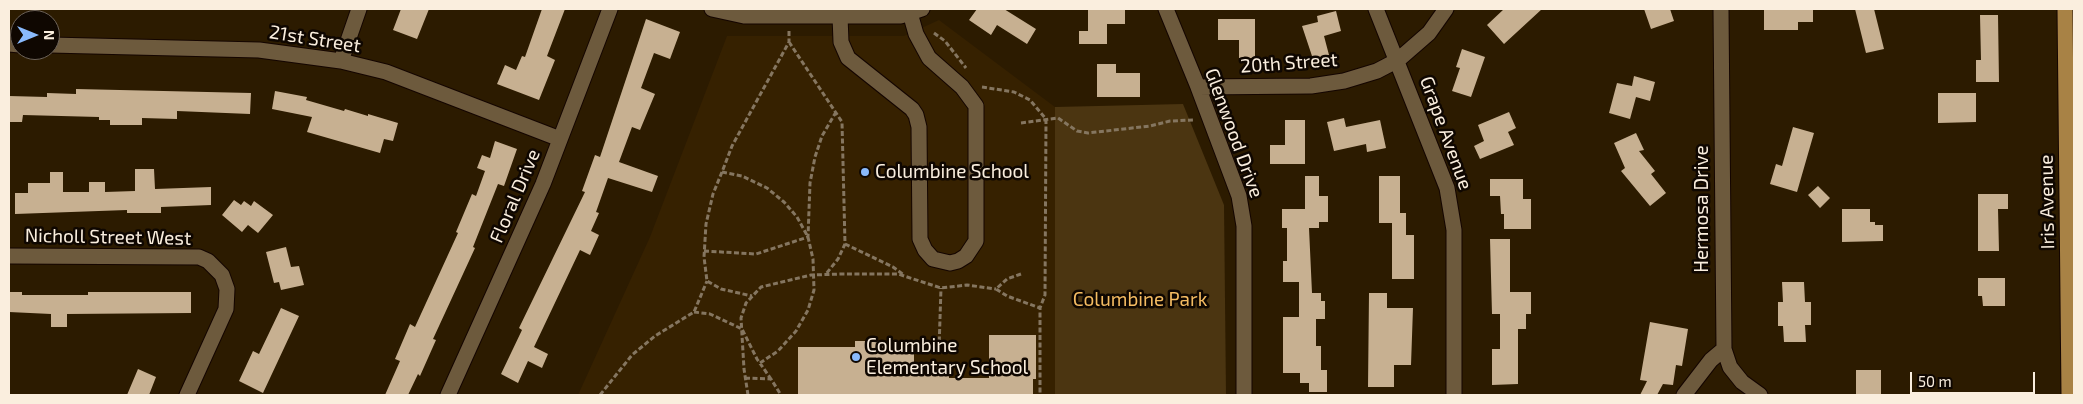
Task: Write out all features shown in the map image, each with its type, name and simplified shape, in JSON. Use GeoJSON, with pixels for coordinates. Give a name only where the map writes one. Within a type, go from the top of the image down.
{"type":"FeatureCollection","features":[{"type":"Feature","properties":{"kind":"main road","name":"Iris Avenue"},"geometry":{"type":"LineString","coordinates":[[2065,9],[2069,395]]}},
{"type":"Feature","properties":{"kind":"street"},"geometry":{"type":"LineString","coordinates":[[341,61],[359,9]]}},
{"type":"Feature","properties":{"kind":"street","name":"Floral Drive"},"geometry":{"type":"LineString","coordinates":[[448,395],[543,184],[610,9]]}},
{"type":"Feature","properties":{"kind":"street"},"geometry":{"type":"LineString","coordinates":[[712,9],[744,16],[790,16],[840,16],[901,16],[916,11],[916,34],[923,46],[934,63],[962,87],[976,106],[976,241],[966,256],[958,261],[950,262],[933,259],[925,250],[920,239],[919,127],[916,115],[848,58],[841,42],[840,16]]}},
{"type":"Feature","properties":{"kind":"street","name":"Glenwood Drive"},"geometry":{"type":"LineString","coordinates":[[1166,9],[1198,87],[1238,196],[1244,226],[1244,395]]}},
{"type":"Feature","properties":{"kind":"street","name":"Grape Avenue"},"geometry":{"type":"LineString","coordinates":[[1376,9],[1448,188],[1454,230],[1454,395]]}},
{"type":"Feature","properties":{"kind":"street","name":"20th Street"},"geometry":{"type":"LineString","coordinates":[[1198,87],[1311,86],[1344,81],[1377,71],[1398,60],[1429,33],[1446,9]]}},
{"type":"Feature","properties":{"kind":"street","name":"Hermosa Drive"},"geometry":{"type":"LineString","coordinates":[[1721,9],[1724,349],[1730,367],[1742,382],[1760,395]]}},
{"type":"Feature","properties":{"kind":"street","name":"21st Street"},"geometry":{"type":"LineString","coordinates":[[60,45],[259,50],[341,61],[386,72],[560,139]]}},
{"type":"Feature","properties":{"kind":"street","name":"Nicholl Street West"},"geometry":{"type":"LineString","coordinates":[[9,256],[199,257],[208,261],[222,275],[227,289],[226,309],[187,395]]}},
{"type":"Feature","properties":{"kind":"street"},"geometry":{"type":"LineString","coordinates":[[1684,395],[1711,360],[1724,349]]}},
{"type":"Feature","properties":{"kind":"path"},"geometry":{"type":"LineString","coordinates":[[600,395],[632,355],[655,336],[694,312],[707,281],[704,251],[706,224],[713,194],[732,146],[789,42],[790,16]]}},
{"type":"Feature","properties":{"kind":"path"},"geometry":{"type":"LineString","coordinates":[[930,30],[945,41],[967,71]]}},
{"type":"Feature","properties":{"kind":"path"},"geometry":{"type":"LineString","coordinates":[[789,42],[842,122],[845,244],[826,274]]}},
{"type":"Feature","properties":{"kind":"path"},"geometry":{"type":"LineString","coordinates":[[976,85],[1014,92],[1030,100],[1046,119],[1044,295],[1040,308],[1040,395]]}},
{"type":"Feature","properties":{"kind":"path"},"geometry":{"type":"LineString","coordinates":[[760,363],[778,351],[796,331],[808,310],[814,290],[815,275],[808,237],[810,183],[815,157],[822,136],[836,112]]}},
{"type":"Feature","properties":{"kind":"path"},"geometry":{"type":"LineString","coordinates":[[1021,123],[1058,118],[1077,131],[1088,133],[1150,126],[1170,121],[1198,121],[1209,118]]}},
{"type":"Feature","properties":{"kind":"path"},"geometry":{"type":"LineString","coordinates":[[722,172],[742,176],[767,188],[784,202],[797,217],[808,237]]}},
{"type":"Feature","properties":{"kind":"path"},"geometry":{"type":"LineString","coordinates":[[704,251],[756,254],[808,237]]}},
{"type":"Feature","properties":{"kind":"path"},"geometry":{"type":"LineString","coordinates":[[845,244],[893,267],[905,276]]}},
{"type":"Feature","properties":{"kind":"path"},"geometry":{"type":"LineString","coordinates":[[748,395],[741,318],[746,303],[761,287],[826,274],[905,276],[941,288],[967,285],[996,289],[1007,296],[1040,308]]}},
{"type":"Feature","properties":{"kind":"path"},"geometry":{"type":"LineString","coordinates":[[996,289],[1007,279],[1021,274]]}},
{"type":"Feature","properties":{"kind":"path"},"geometry":{"type":"LineString","coordinates":[[707,281],[720,289],[752,296]]}},
{"type":"Feature","properties":{"kind":"path"},"geometry":{"type":"LineString","coordinates":[[940,349],[941,288]]}},
{"type":"Feature","properties":{"kind":"path"},"geometry":{"type":"LineString","coordinates":[[694,312],[710,314],[742,329],[760,363],[781,395]]}},
{"type":"Feature","properties":{"kind":"path"},"geometry":{"type":"LineString","coordinates":[[745,378],[771,379]]}},
{"type":"Feature","properties":{"kind":"shaded area","name":"Columbine School"},"geometry":{"type":"Polygon","coordinates":[[[939,20],[1055,107],[1055,395],[578,395],[650,237],[727,36],[904,36],[939,20]]]}},
{"type":"Feature","properties":{"kind":"green space","name":"Columbine Park"},"geometry":{"type":"Polygon","coordinates":[[[1183,104],[1224,205],[1226,395],[1055,395],[1055,107],[1183,104]]]}},
{"type":"Feature","properties":{"kind":"building"},"geometry":{"type":"Polygon","coordinates":[[[401,9],[429,9],[417,39],[393,30],[401,9]]]}},
{"type":"Feature","properties":{"kind":"building"},"geometry":{"type":"Polygon","coordinates":[[[542,9],[565,9],[547,56],[555,60],[539,100],[497,84],[505,65],[516,70],[522,56],[525,57],[542,9]]]}},
{"type":"Feature","properties":{"kind":"building"},"geometry":{"type":"Polygon","coordinates":[[[977,9],[1004,9],[1036,29],[1027,44],[997,25],[991,35],[969,20],[977,9]]]}},
{"type":"Feature","properties":{"kind":"building"},"geometry":{"type":"Polygon","coordinates":[[[1088,9],[1125,9],[1125,24],[1107,24],[1107,44],[1079,44],[1079,31],[1088,31],[1088,9]]]}},
{"type":"Feature","properties":{"kind":"building"},"geometry":{"type":"Polygon","coordinates":[[[1504,9],[1542,9],[1504,44],[1487,25],[1504,9]]]}},
{"type":"Feature","properties":{"kind":"building"},"geometry":{"type":"Polygon","coordinates":[[[1644,9],[1670,9],[1674,21],[1651,29],[1644,9]]]}},
{"type":"Feature","properties":{"kind":"building"},"geometry":{"type":"Polygon","coordinates":[[[1764,9],[1813,9],[1813,22],[1798,22],[1798,30],[1764,30],[1764,9]]]}},
{"type":"Feature","properties":{"kind":"building"},"geometry":{"type":"Polygon","coordinates":[[[1855,9],[1874,9],[1884,49],[1866,53],[1855,9]]]}},
{"type":"Feature","properties":{"kind":"building"},"geometry":{"type":"Polygon","coordinates":[[[1336,11],[1341,31],[1324,36],[1329,55],[1313,59],[1302,26],[1318,22],[1317,16],[1336,11]]]}},
{"type":"Feature","properties":{"kind":"building"},"geometry":{"type":"Polygon","coordinates":[[[1980,15],[1998,15],[1999,82],[1976,82],[1976,60],[1981,60],[1980,15]]]}},
{"type":"Feature","properties":{"kind":"building"},"geometry":{"type":"Polygon","coordinates":[[[646,19],[680,32],[670,59],[654,53],[641,88],[655,94],[640,130],[632,127],[619,162],[658,176],[652,192],[608,178],[596,212],[599,213],[591,231],[599,235],[590,255],[580,250],[534,347],[548,354],[542,368],[528,361],[518,383],[501,374],[522,330],[519,328],[585,192],[582,191],[595,155],[600,157],[646,19]]]}},
{"type":"Feature","properties":{"kind":"building"},"geometry":{"type":"Polygon","coordinates":[[[1218,19],[1255,19],[1255,58],[1239,58],[1239,40],[1218,40],[1218,19]]]}},
{"type":"Feature","properties":{"kind":"building"},"geometry":{"type":"Polygon","coordinates":[[[1462,49],[1485,57],[1471,97],[1452,91],[1460,68],[1456,67],[1462,49]]]}},
{"type":"Feature","properties":{"kind":"building"},"geometry":{"type":"Polygon","coordinates":[[[1097,64],[1116,64],[1116,73],[1140,73],[1140,97],[1097,97],[1097,64]]]}},
{"type":"Feature","properties":{"kind":"building"},"geometry":{"type":"Polygon","coordinates":[[[1634,76],[1655,82],[1650,101],[1636,97],[1630,119],[1609,113],[1617,83],[1632,86],[1634,76]]]}},
{"type":"Feature","properties":{"kind":"building"},"geometry":{"type":"Polygon","coordinates":[[[76,89],[251,93],[250,114],[177,111],[177,119],[142,118],[142,125],[110,125],[110,120],[99,120],[99,117],[23,115],[22,122],[9,122],[9,96],[47,97],[47,93],[76,94],[76,89]]]}},
{"type":"Feature","properties":{"kind":"building"},"geometry":{"type":"Polygon","coordinates":[[[275,91],[307,97],[306,100],[344,111],[345,109],[368,116],[368,114],[398,123],[393,141],[384,139],[380,153],[307,132],[312,117],[272,109],[275,91]]]}},
{"type":"Feature","properties":{"kind":"building"},"geometry":{"type":"Polygon","coordinates":[[[1938,93],[1976,93],[1976,122],[1938,123],[1938,93]]]}},
{"type":"Feature","properties":{"kind":"building"},"geometry":{"type":"Polygon","coordinates":[[[1509,112],[1516,128],[1508,132],[1514,145],[1480,159],[1474,146],[1484,141],[1478,125],[1509,112]]]}},
{"type":"Feature","properties":{"kind":"building"},"geometry":{"type":"Polygon","coordinates":[[[1344,118],[1346,127],[1380,120],[1386,148],[1367,152],[1366,144],[1334,151],[1327,122],[1344,118]]]}},
{"type":"Feature","properties":{"kind":"building"},"geometry":{"type":"Polygon","coordinates":[[[1285,120],[1305,120],[1305,164],[1270,164],[1270,145],[1285,145],[1285,120]]]}},
{"type":"Feature","properties":{"kind":"building"},"geometry":{"type":"Polygon","coordinates":[[[1793,127],[1814,133],[1797,192],[1770,184],[1776,164],[1782,166],[1793,127]]]}},
{"type":"Feature","properties":{"kind":"building"},"geometry":{"type":"Polygon","coordinates":[[[1636,133],[1644,150],[1639,151],[1655,171],[1651,174],[1666,193],[1650,206],[1621,171],[1625,168],[1614,143],[1636,133]]]}},
{"type":"Feature","properties":{"kind":"building"},"geometry":{"type":"Polygon","coordinates":[[[495,141],[517,149],[504,186],[498,184],[473,247],[475,248],[433,339],[436,340],[420,376],[418,374],[408,395],[385,395],[400,361],[395,359],[410,324],[415,327],[458,233],[456,232],[472,194],[476,196],[485,171],[477,168],[482,155],[490,158],[495,141]]]}},
{"type":"Feature","properties":{"kind":"building"},"geometry":{"type":"Polygon","coordinates":[[[135,169],[154,169],[155,189],[211,187],[211,205],[161,207],[161,213],[127,213],[127,210],[15,214],[15,193],[28,193],[28,183],[50,183],[50,172],[63,172],[63,192],[89,192],[89,182],[105,182],[105,192],[135,191],[135,169]]]}},
{"type":"Feature","properties":{"kind":"building"},"geometry":{"type":"Polygon","coordinates":[[[1305,176],[1319,176],[1319,196],[1328,196],[1328,222],[1319,222],[1319,228],[1309,228],[1312,293],[1321,293],[1321,301],[1325,301],[1325,319],[1316,319],[1316,346],[1321,346],[1321,370],[1327,370],[1327,392],[1309,392],[1309,383],[1300,383],[1300,373],[1283,373],[1283,317],[1299,317],[1299,282],[1283,282],[1283,261],[1287,261],[1287,228],[1282,228],[1282,209],[1305,209],[1305,176]]]}},
{"type":"Feature","properties":{"kind":"building"},"geometry":{"type":"Polygon","coordinates":[[[1379,176],[1400,176],[1400,213],[1406,213],[1406,235],[1414,235],[1414,279],[1392,279],[1392,223],[1379,223],[1379,176]]]}},
{"type":"Feature","properties":{"kind":"building"},"geometry":{"type":"Polygon","coordinates":[[[1490,179],[1523,179],[1523,199],[1531,199],[1531,229],[1504,229],[1504,214],[1501,214],[1500,196],[1490,196],[1490,179]]]}},
{"type":"Feature","properties":{"kind":"building"},"geometry":{"type":"Polygon","coordinates":[[[1818,186],[1830,198],[1820,208],[1808,195],[1818,186]]]}},
{"type":"Feature","properties":{"kind":"building"},"geometry":{"type":"Polygon","coordinates":[[[1978,194],[2008,194],[2008,209],[1998,209],[1999,251],[1978,251],[1978,194]]]}},
{"type":"Feature","properties":{"kind":"building"},"geometry":{"type":"Polygon","coordinates":[[[234,200],[241,205],[244,201],[251,206],[254,201],[273,215],[258,233],[248,225],[242,232],[222,215],[234,200]]]}},
{"type":"Feature","properties":{"kind":"building"},"geometry":{"type":"Polygon","coordinates":[[[1842,209],[1870,209],[1870,222],[1875,222],[1875,225],[1883,225],[1883,241],[1842,242],[1842,209]]]}},
{"type":"Feature","properties":{"kind":"building"},"geometry":{"type":"Polygon","coordinates":[[[1490,239],[1510,239],[1510,292],[1531,292],[1531,314],[1526,314],[1526,329],[1518,329],[1518,384],[1492,385],[1492,349],[1500,349],[1500,314],[1492,314],[1490,239]]]}},
{"type":"Feature","properties":{"kind":"building"},"geometry":{"type":"Polygon","coordinates":[[[286,247],[291,267],[299,266],[304,285],[281,290],[279,282],[274,283],[266,252],[286,247]]]}},
{"type":"Feature","properties":{"kind":"building"},"geometry":{"type":"Polygon","coordinates":[[[1978,278],[2005,278],[2005,306],[1983,306],[1982,296],[1978,296],[1978,278]]]}},
{"type":"Feature","properties":{"kind":"building"},"geometry":{"type":"Polygon","coordinates":[[[1782,282],[1804,282],[1805,302],[1811,302],[1811,325],[1805,325],[1806,342],[1784,342],[1783,326],[1778,326],[1778,302],[1783,302],[1782,282]]]}},
{"type":"Feature","properties":{"kind":"building"},"geometry":{"type":"Polygon","coordinates":[[[9,292],[22,292],[22,295],[88,295],[88,292],[191,292],[191,313],[67,314],[67,327],[51,327],[51,314],[9,312],[9,292]]]}},
{"type":"Feature","properties":{"kind":"building"},"geometry":{"type":"Polygon","coordinates":[[[1369,293],[1387,293],[1387,308],[1413,308],[1411,365],[1394,365],[1394,387],[1368,387],[1369,293]]]}},
{"type":"Feature","properties":{"kind":"building"},"geometry":{"type":"Polygon","coordinates":[[[281,308],[299,316],[263,393],[239,381],[253,351],[259,354],[281,308]]]}},
{"type":"Feature","properties":{"kind":"building"},"geometry":{"type":"Polygon","coordinates":[[[1650,322],[1688,329],[1682,366],[1676,365],[1673,385],[1663,384],[1657,395],[1640,395],[1647,381],[1640,380],[1650,322]]]}},
{"type":"Feature","properties":{"kind":"building","name":"Columbine Elementary School"},"geometry":{"type":"Polygon","coordinates":[[[989,335],[1036,335],[1036,379],[1033,379],[1033,395],[798,395],[798,347],[855,347],[855,341],[914,341],[914,366],[949,366],[949,378],[989,378],[989,335]]]}},
{"type":"Feature","properties":{"kind":"building"},"geometry":{"type":"Polygon","coordinates":[[[138,369],[156,377],[149,395],[127,395],[138,369]]]}},
{"type":"Feature","properties":{"kind":"building"},"geometry":{"type":"Polygon","coordinates":[[[1856,370],[1881,370],[1881,395],[1856,395],[1856,370]]]}},
{"type":"Feature","properties":{"kind":"place","name":"Columbine School"},"geometry":{"type":"Point","coordinates":[865,172]}},
{"type":"Feature","properties":{"kind":"place","name":"Columbine Elementary School"},"geometry":{"type":"Point","coordinates":[856,357]}}]}
